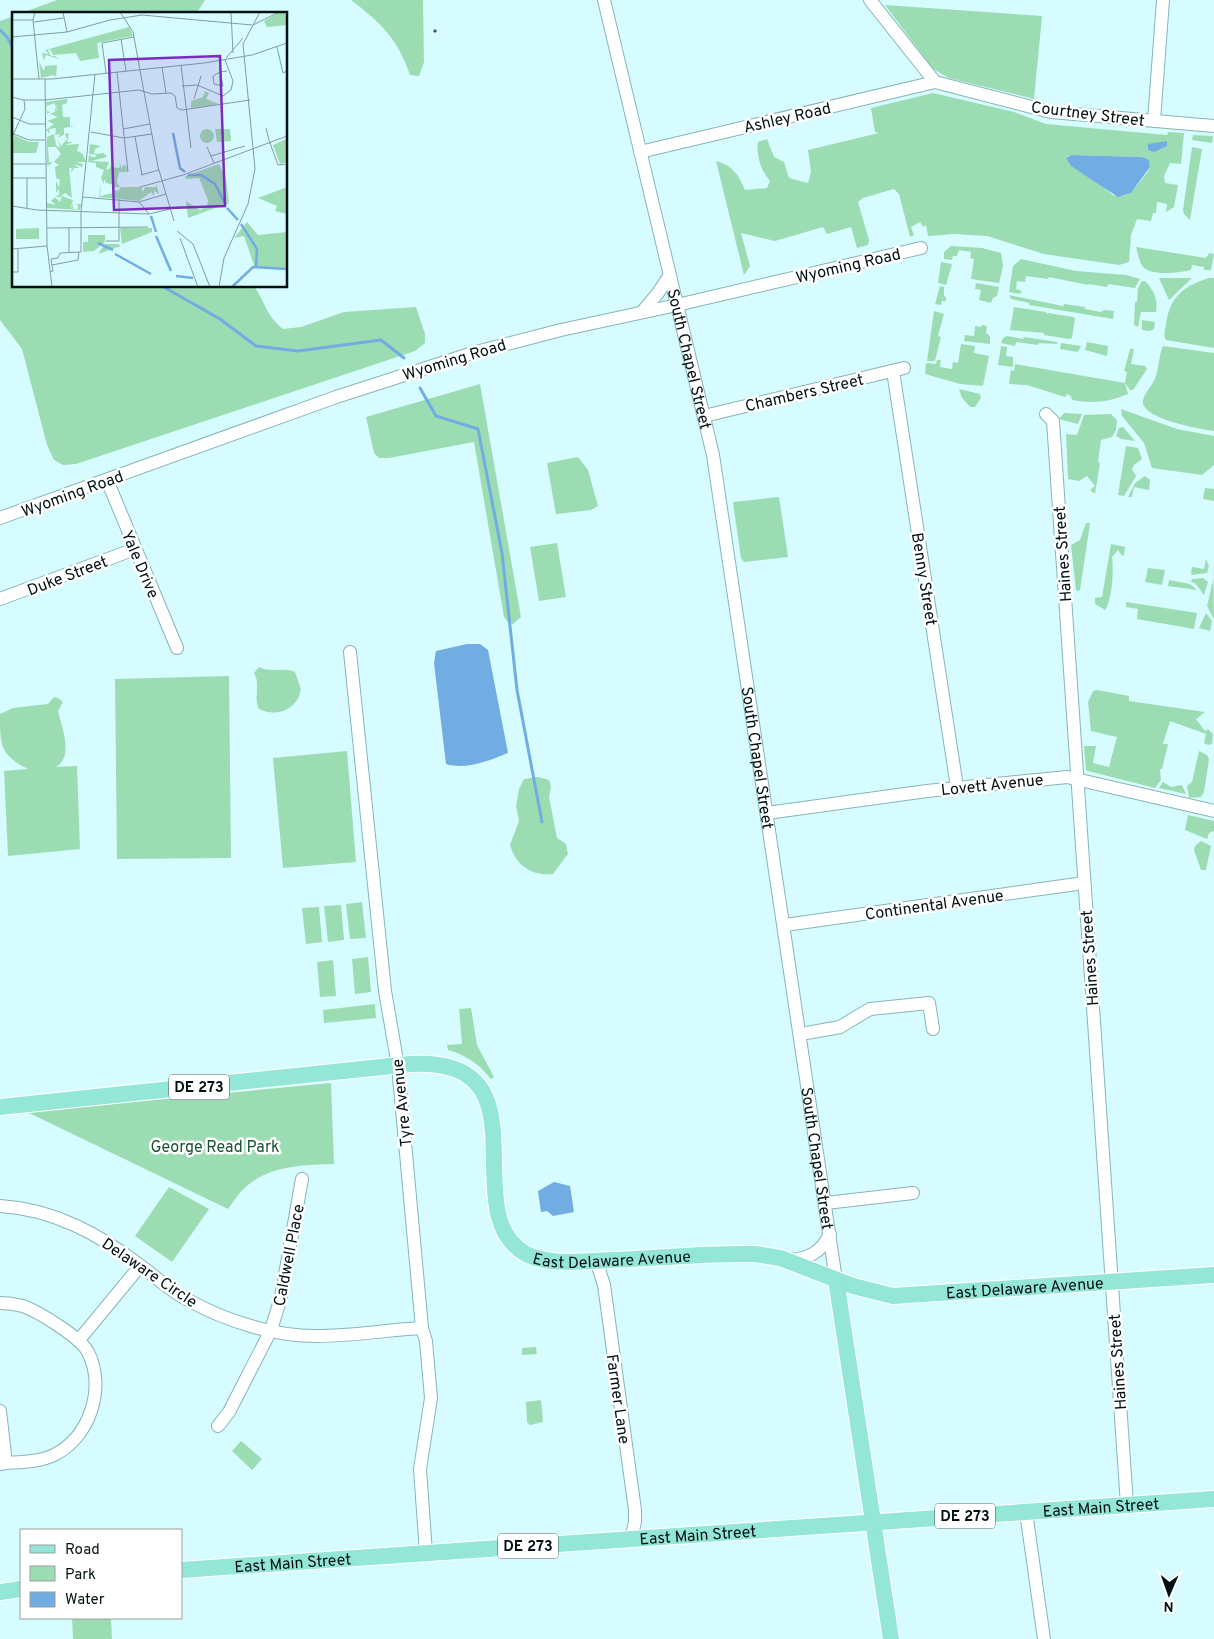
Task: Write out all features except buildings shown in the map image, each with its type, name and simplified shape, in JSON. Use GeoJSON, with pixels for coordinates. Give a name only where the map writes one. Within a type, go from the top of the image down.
{"type":"FeatureCollection","features":[{"type":"Feature","properties":{"kind":"main road","name":"East Delaware Avenue"},"geometry":{"type":"LineString","coordinates":[[0,1108],[428,1063],[449,1066],[467,1075],[484,1093],[491,1119],[500,1222],[506,1235],[517,1247],[527,1254],[546,1260],[596,1260],[741,1253],[770,1255],[836,1280],[894,1296],[1214,1275]]}},
{"type":"Feature","properties":{"kind":"main road","name":"South Chapel Street"},"geometry":{"type":"LineString","coordinates":[[836,1280],[891,1639]]}},
{"type":"Feature","properties":{"kind":"main road","name":"East Main Street"},"geometry":{"type":"LineString","coordinates":[[182,1570],[1214,1499]]}},
{"type":"Feature","properties":{"kind":"main road"},"geometry":{"type":"LineString","coordinates":[[0,1592],[19,1589]]}},
{"type":"Feature","properties":{"kind":"main road"},"geometry":{"type":"LineString","coordinates":[[0,1597],[19,1589]]}},
{"type":"Feature","properties":{"kind":"street","name":"South Chapel Street"},"geometry":{"type":"LineString","coordinates":[[604,0],[716,473],[785,925],[836,1280]]}},
{"type":"Feature","properties":{"kind":"street"},"geometry":{"type":"LineString","coordinates":[[870,0],[935,82]]}},
{"type":"Feature","properties":{"kind":"street"},"geometry":{"type":"LineString","coordinates":[[1154,121],[1163,0]]}},
{"type":"Feature","properties":{"kind":"street","name":"Ashley Road"},"geometry":{"type":"LineString","coordinates":[[640,152],[935,82]]}},
{"type":"Feature","properties":{"kind":"street","name":"Courtney Street"},"geometry":{"type":"LineString","coordinates":[[935,82],[1051,112],[1214,126]]}},
{"type":"Feature","properties":{"kind":"street","name":"Wyoming Road"},"geometry":{"type":"LineString","coordinates":[[0,518],[413,371],[508,343],[921,248]]}},
{"type":"Feature","properties":{"kind":"street"},"geometry":{"type":"LineString","coordinates":[[642,312],[670,275]]}},
{"type":"Feature","properties":{"kind":"street","name":"Chambers Street"},"geometry":{"type":"LineString","coordinates":[[704,416],[899,370]]}},
{"type":"Feature","properties":{"kind":"street","name":"Benny Street"},"geometry":{"type":"LineString","coordinates":[[899,370],[957,788]]}},
{"type":"Feature","properties":{"kind":"street","name":"Haines Street"},"geometry":{"type":"LineString","coordinates":[[1046,414],[1053,421],[1127,1505]]}},
{"type":"Feature","properties":{"kind":"street","name":"Yale Drive"},"geometry":{"type":"LineString","coordinates":[[107,480],[134,549],[177,648]]}},
{"type":"Feature","properties":{"kind":"street","name":"Duke Street"},"geometry":{"type":"LineString","coordinates":[[0,599],[134,549]]}},
{"type":"Feature","properties":{"kind":"street","name":"Tyre Avenue"},"geometry":{"type":"LineString","coordinates":[[350,652],[385,991],[398,1066],[422,1328],[426,1341],[431,1398],[420,1476],[426,1553]]}},
{"type":"Feature","properties":{"kind":"street","name":"Lovett Avenue"},"geometry":{"type":"LineString","coordinates":[[767,813],[957,788],[1076,777],[1214,811]]}},
{"type":"Feature","properties":{"kind":"street","name":"Continental Avenue"},"geometry":{"type":"LineString","coordinates":[[785,925],[1084,883]]}},
{"type":"Feature","properties":{"kind":"street"},"geometry":{"type":"LineString","coordinates":[[801,1034],[840,1028],[870,1009],[929,1003],[933,1029]]}},
{"type":"Feature","properties":{"kind":"street","name":"Caldwell Place"},"geometry":{"type":"LineString","coordinates":[[218,1426],[229,1412],[271,1330],[281,1297],[302,1179]]}},
{"type":"Feature","properties":{"kind":"street"},"geometry":{"type":"LineString","coordinates":[[826,1203],[913,1193]]}},
{"type":"Feature","properties":{"kind":"street","name":"Delaware Circle"},"geometry":{"type":"LineString","coordinates":[[0,1206],[40,1212],[72,1224],[110,1244],[190,1301],[227,1318],[271,1330],[317,1336],[422,1328]]}},
{"type":"Feature","properties":{"kind":"street"},"geometry":{"type":"LineString","coordinates":[[787,1260],[807,1258],[815,1254],[825,1244],[830,1234]]}},
{"type":"Feature","properties":{"kind":"street","name":"Farmer Lane"},"geometry":{"type":"LineString","coordinates":[[596,1260],[604,1285],[635,1510],[631,1539]]}},
{"type":"Feature","properties":{"kind":"street"},"geometry":{"type":"LineString","coordinates":[[79,1340],[140,1266]]}},
{"type":"Feature","properties":{"kind":"street"},"geometry":{"type":"LineString","coordinates":[[0,1303],[29,1309],[79,1340],[91,1361],[96,1386],[93,1404],[85,1426],[72,1443],[53,1456],[43,1459],[3,1464],[0,1411]]}},
{"type":"Feature","properties":{"kind":"street"},"geometry":{"type":"LineString","coordinates":[[1026,1512],[1044,1639]]}},
{"type":"Feature","properties":{"kind":"green space"},"geometry":{"type":"Polygon","coordinates":[[[57,0],[205,0],[197,12],[24,12],[57,0]]]}},
{"type":"Feature","properties":{"kind":"green space"},"geometry":{"type":"Polygon","coordinates":[[[351,0],[423,0],[424,62],[419,76],[410,75],[400,51],[380,24],[351,0]]]}},
{"type":"Feature","properties":{"kind":"green space"},"geometry":{"type":"Polygon","coordinates":[[[885,5],[1042,16],[1034,99],[949,78],[933,69],[885,5]]]}},
{"type":"Feature","properties":{"kind":"green space"},"geometry":{"type":"Polygon","coordinates":[[[12,17],[12,288],[255,288],[270,314],[283,329],[301,327],[344,312],[416,307],[425,334],[425,343],[415,351],[76,464],[63,465],[54,460],[47,445],[22,349],[0,320],[0,21],[12,17]]]}},
{"type":"Feature","properties":{"kind":"green space"},"geometry":{"type":"Polygon","coordinates":[[[933,93],[1014,112],[1046,124],[1167,135],[1168,132],[1184,133],[1181,164],[1170,163],[1164,176],[1165,183],[1178,185],[1174,207],[1166,212],[1167,204],[1157,202],[1156,213],[1153,213],[1151,221],[1137,219],[1131,235],[1129,262],[1119,265],[1044,254],[987,236],[954,234],[928,236],[926,225],[923,227],[920,222],[911,227],[914,235],[910,237],[899,194],[894,189],[863,198],[858,202],[869,240],[868,245],[857,248],[851,227],[827,234],[823,227],[775,241],[741,233],[750,266],[744,275],[716,161],[734,171],[745,190],[767,188],[770,181],[762,168],[758,142],[767,139],[774,157],[784,162],[789,178],[808,183],[811,172],[808,150],[879,133],[875,132],[871,108],[933,93]],[[1071,155],[1066,157],[1113,195],[1123,196],[1131,192],[1148,172],[1150,163],[1142,157],[1071,155]]]}},
{"type":"Feature","properties":{"kind":"green space"},"geometry":{"type":"Polygon","coordinates":[[[1193,135],[1213,136],[1212,143],[1192,140],[1193,135]]]}},
{"type":"Feature","properties":{"kind":"green space"},"geometry":{"type":"Polygon","coordinates":[[[1192,147],[1202,149],[1190,220],[1183,210],[1192,147]]]}},
{"type":"Feature","properties":{"kind":"green space"},"geometry":{"type":"Polygon","coordinates":[[[951,246],[982,248],[1001,253],[1003,266],[999,283],[971,279],[974,259],[970,258],[971,252],[959,250],[957,256],[953,256],[952,260],[944,259],[944,252],[951,246]]]}},
{"type":"Feature","properties":{"kind":"green space"},"geometry":{"type":"Polygon","coordinates":[[[1136,247],[1206,258],[1209,253],[1214,254],[1211,270],[1204,270],[1204,267],[1192,265],[1191,270],[1186,271],[1173,273],[1152,272],[1143,267],[1136,247]]]}},
{"type":"Feature","properties":{"kind":"green space"},"geometry":{"type":"Polygon","coordinates":[[[1021,259],[1076,271],[1126,275],[1140,279],[1135,288],[1108,284],[1107,287],[1088,285],[1049,277],[1048,279],[1026,276],[1025,282],[1017,281],[1016,289],[1022,291],[1020,294],[1009,292],[1013,266],[1021,259]]]}},
{"type":"Feature","properties":{"kind":"green space"},"geometry":{"type":"Polygon","coordinates":[[[941,262],[952,264],[946,285],[938,283],[941,262]]]}},
{"type":"Feature","properties":{"kind":"green space"},"geometry":{"type":"Polygon","coordinates":[[[1159,278],[1192,278],[1169,300],[1159,278]]]}},
{"type":"Feature","properties":{"kind":"green space"},"geometry":{"type":"Polygon","coordinates":[[[1209,278],[1214,278],[1214,348],[1166,340],[1164,332],[1168,315],[1179,294],[1192,285],[1209,278]]]}},
{"type":"Feature","properties":{"kind":"green space"},"geometry":{"type":"Polygon","coordinates":[[[1142,281],[1145,281],[1153,292],[1156,299],[1156,312],[1141,312],[1138,327],[1134,325],[1135,302],[1137,302],[1138,288],[1142,281]]]}},
{"type":"Feature","properties":{"kind":"green space"},"geometry":{"type":"Polygon","coordinates":[[[976,283],[999,287],[997,296],[993,298],[991,303],[979,300],[981,290],[975,289],[976,283]]]}},
{"type":"Feature","properties":{"kind":"green space"},"geometry":{"type":"Polygon","coordinates":[[[940,286],[944,287],[944,296],[946,297],[946,301],[942,301],[941,305],[935,304],[940,286]]]}},
{"type":"Feature","properties":{"kind":"green space"},"geometry":{"type":"Polygon","coordinates":[[[1009,295],[1063,306],[1064,304],[1085,307],[1085,309],[1101,312],[1104,310],[1114,311],[1113,319],[1029,305],[1029,303],[1011,299],[1009,295]]]}},
{"type":"Feature","properties":{"kind":"green space"},"geometry":{"type":"Polygon","coordinates":[[[1014,307],[1075,318],[1072,338],[1010,330],[1014,307]]]}},
{"type":"Feature","properties":{"kind":"green space"},"geometry":{"type":"Polygon","coordinates":[[[934,311],[944,314],[938,336],[941,337],[935,361],[927,361],[934,311]]]}},
{"type":"Feature","properties":{"kind":"green space"},"geometry":{"type":"Polygon","coordinates":[[[1142,320],[1155,322],[1154,329],[1150,331],[1142,330],[1142,320]]]}},
{"type":"Feature","properties":{"kind":"green space"},"geometry":{"type":"Polygon","coordinates":[[[982,325],[987,326],[986,333],[990,336],[990,344],[964,341],[965,335],[974,336],[975,326],[981,327],[982,325]]]}},
{"type":"Feature","properties":{"kind":"green space"},"geometry":{"type":"Polygon","coordinates":[[[1007,336],[1057,342],[1057,344],[1039,343],[1038,345],[1016,342],[1015,346],[1001,343],[1003,338],[1007,336]]]}},
{"type":"Feature","properties":{"kind":"green space"},"geometry":{"type":"Polygon","coordinates":[[[1087,342],[1108,346],[1107,356],[1085,350],[1087,342]]]}},
{"type":"Feature","properties":{"kind":"green space"},"geometry":{"type":"Polygon","coordinates":[[[1061,343],[1081,346],[1078,352],[1060,349],[1061,343]]]}},
{"type":"Feature","properties":{"kind":"green space"},"geometry":{"type":"Polygon","coordinates":[[[961,344],[975,346],[974,353],[989,356],[983,386],[960,384],[925,374],[926,363],[936,364],[937,360],[941,360],[940,367],[952,369],[953,362],[958,363],[961,344]]]}},
{"type":"Feature","properties":{"kind":"green space"},"geometry":{"type":"Polygon","coordinates":[[[1001,346],[1007,347],[1006,356],[1013,357],[1013,367],[998,365],[1001,346]]]}},
{"type":"Feature","properties":{"kind":"green space"},"geometry":{"type":"Polygon","coordinates":[[[1163,346],[1214,353],[1214,431],[1160,418],[1144,407],[1143,400],[1156,376],[1163,346]]]}},
{"type":"Feature","properties":{"kind":"green space"},"geometry":{"type":"Polygon","coordinates":[[[1130,349],[1134,349],[1131,364],[1145,366],[1147,369],[1133,390],[1130,390],[1125,383],[1127,372],[1124,371],[1130,349]]]}},
{"type":"Feature","properties":{"kind":"green space"},"geometry":{"type":"Polygon","coordinates":[[[1015,364],[1125,383],[1128,394],[1114,399],[1094,402],[1072,400],[1071,396],[1067,394],[1065,397],[1027,385],[1009,384],[1011,370],[1014,371],[1015,364]]]}},
{"type":"Feature","properties":{"kind":"green space"},"geometry":{"type":"Polygon","coordinates":[[[480,384],[521,617],[513,624],[504,617],[474,442],[389,458],[379,458],[374,453],[366,417],[480,384]]]}},
{"type":"Feature","properties":{"kind":"green space"},"geometry":{"type":"Polygon","coordinates":[[[959,389],[980,394],[981,398],[975,407],[970,407],[962,398],[959,389]]]}},
{"type":"Feature","properties":{"kind":"green space"},"geometry":{"type":"Polygon","coordinates":[[[1121,409],[1177,429],[1214,436],[1214,465],[1202,475],[1152,468],[1144,443],[1122,416],[1121,409]]]}},
{"type":"Feature","properties":{"kind":"green space"},"geometry":{"type":"Polygon","coordinates":[[[1064,413],[1082,414],[1078,424],[1059,419],[1064,413]]]}},
{"type":"Feature","properties":{"kind":"green space"},"geometry":{"type":"Polygon","coordinates":[[[1111,414],[1117,420],[1116,430],[1112,437],[1101,440],[1098,462],[1100,463],[1095,494],[1090,490],[1095,486],[1087,476],[1079,481],[1068,479],[1066,434],[1077,435],[1084,415],[1111,414]]]}},
{"type":"Feature","properties":{"kind":"green space"},"geometry":{"type":"Polygon","coordinates":[[[1123,427],[1135,441],[1121,439],[1116,436],[1119,428],[1123,427]]]}},
{"type":"Feature","properties":{"kind":"green space"},"geometry":{"type":"Polygon","coordinates":[[[1126,446],[1138,448],[1142,459],[1132,469],[1136,476],[1124,496],[1118,495],[1126,446]]]}},
{"type":"Feature","properties":{"kind":"green space"},"geometry":{"type":"Polygon","coordinates":[[[578,457],[588,470],[598,506],[591,510],[556,514],[547,463],[578,457]]]}},
{"type":"Feature","properties":{"kind":"green space"},"geometry":{"type":"Polygon","coordinates":[[[1145,476],[1150,480],[1149,490],[1134,487],[1132,497],[1128,497],[1135,483],[1145,476]]]}},
{"type":"Feature","properties":{"kind":"green space"},"geometry":{"type":"Polygon","coordinates":[[[1205,488],[1214,489],[1214,501],[1203,499],[1205,488]]]}},
{"type":"Feature","properties":{"kind":"green space"},"geometry":{"type":"Polygon","coordinates":[[[779,497],[788,557],[744,562],[741,558],[733,502],[779,497]]]}},
{"type":"Feature","properties":{"kind":"green space"},"geometry":{"type":"Polygon","coordinates":[[[1086,523],[1090,523],[1080,590],[1078,591],[1076,590],[1071,545],[1080,540],[1086,523]]]}},
{"type":"Feature","properties":{"kind":"green space"},"geometry":{"type":"Polygon","coordinates":[[[557,543],[566,597],[539,601],[530,547],[557,543]]]}},
{"type":"Feature","properties":{"kind":"green space"},"geometry":{"type":"Polygon","coordinates":[[[1111,544],[1125,547],[1124,555],[1122,556],[1118,550],[1112,557],[1112,585],[1105,610],[1095,604],[1095,598],[1102,597],[1111,544]]]}},
{"type":"Feature","properties":{"kind":"green space"},"geometry":{"type":"Polygon","coordinates":[[[1206,559],[1209,566],[1207,573],[1191,575],[1192,567],[1204,569],[1206,559]]]}},
{"type":"Feature","properties":{"kind":"green space"},"geometry":{"type":"Polygon","coordinates":[[[1213,560],[1214,619],[1207,606],[1213,580],[1213,560]]]}},
{"type":"Feature","properties":{"kind":"green space"},"geometry":{"type":"Polygon","coordinates":[[[1148,568],[1165,570],[1162,585],[1145,582],[1148,568]]]}},
{"type":"Feature","properties":{"kind":"green space"},"geometry":{"type":"Polygon","coordinates":[[[1203,578],[1208,582],[1204,595],[1195,583],[1191,582],[1192,579],[1203,578]]]}},
{"type":"Feature","properties":{"kind":"green space"},"geometry":{"type":"Polygon","coordinates":[[[1169,580],[1190,584],[1197,590],[1168,586],[1169,580]]]}},
{"type":"Feature","properties":{"kind":"green space"},"geometry":{"type":"Polygon","coordinates":[[[1126,602],[1197,613],[1194,629],[1137,619],[1138,609],[1126,607],[1126,602]]]}},
{"type":"Feature","properties":{"kind":"green space"},"geometry":{"type":"Polygon","coordinates":[[[1206,613],[1212,621],[1210,631],[1199,628],[1206,613]]]}},
{"type":"Feature","properties":{"kind":"green space"},"geometry":{"type":"Polygon","coordinates":[[[259,667],[268,670],[295,672],[301,689],[296,702],[286,710],[279,712],[266,712],[259,709],[257,705],[257,682],[254,673],[259,667]]]}},
{"type":"Feature","properties":{"kind":"green space"},"geometry":{"type":"Polygon","coordinates":[[[229,676],[231,858],[117,859],[115,679],[229,676]]]}},
{"type":"Feature","properties":{"kind":"green space"},"geometry":{"type":"Polygon","coordinates":[[[1097,690],[1129,696],[1129,701],[1205,712],[1196,719],[1205,731],[1208,729],[1213,734],[1212,744],[1204,743],[1206,734],[1170,721],[1163,744],[1168,744],[1162,769],[1160,769],[1161,780],[1155,788],[1088,771],[1086,770],[1084,746],[1096,746],[1093,763],[1109,767],[1117,737],[1091,731],[1088,702],[1093,691],[1097,690]]]}},
{"type":"Feature","properties":{"kind":"green space"},"geometry":{"type":"Polygon","coordinates":[[[54,697],[63,702],[58,711],[66,749],[61,762],[56,767],[77,766],[80,849],[8,856],[4,771],[28,769],[7,754],[1,741],[0,714],[13,708],[48,704],[54,697]]]}},
{"type":"Feature","properties":{"kind":"green space"},"geometry":{"type":"Polygon","coordinates":[[[347,751],[356,862],[283,868],[273,758],[347,751]]]}},
{"type":"Feature","properties":{"kind":"green space"},"geometry":{"type":"Polygon","coordinates":[[[1199,751],[1207,755],[1209,759],[1204,792],[1201,797],[1189,798],[1187,786],[1192,782],[1199,751]]]}},
{"type":"Feature","properties":{"kind":"green space"},"geometry":{"type":"Polygon","coordinates":[[[538,777],[549,780],[551,786],[549,797],[557,838],[566,844],[568,854],[553,874],[538,873],[526,868],[516,859],[510,845],[519,821],[516,806],[519,789],[524,779],[538,777]]]}},
{"type":"Feature","properties":{"kind":"green space"},"geometry":{"type":"Polygon","coordinates":[[[1163,782],[1171,787],[1182,785],[1186,794],[1159,788],[1163,782]]]}},
{"type":"Feature","properties":{"kind":"green space"},"geometry":{"type":"Polygon","coordinates":[[[1188,815],[1214,821],[1214,831],[1209,833],[1207,839],[1185,830],[1188,815]]]}},
{"type":"Feature","properties":{"kind":"green space"},"geometry":{"type":"Polygon","coordinates":[[[1201,841],[1211,846],[1206,870],[1201,870],[1194,850],[1195,846],[1201,841]]]}},
{"type":"Feature","properties":{"kind":"green space"},"geometry":{"type":"Polygon","coordinates":[[[362,902],[366,938],[350,939],[346,904],[362,902]]]}},
{"type":"Feature","properties":{"kind":"green space"},"geometry":{"type":"Polygon","coordinates":[[[341,905],[344,940],[328,942],[324,906],[341,905]]]}},
{"type":"Feature","properties":{"kind":"green space"},"geometry":{"type":"Polygon","coordinates":[[[319,907],[322,942],[306,944],[302,908],[319,907]]]}},
{"type":"Feature","properties":{"kind":"green space"},"geometry":{"type":"Polygon","coordinates":[[[368,957],[371,992],[355,994],[352,959],[368,957]]]}},
{"type":"Feature","properties":{"kind":"green space"},"geometry":{"type":"Polygon","coordinates":[[[333,960],[336,996],[320,997],[317,962],[333,960]]]}},
{"type":"Feature","properties":{"kind":"green space"},"geometry":{"type":"Polygon","coordinates":[[[375,1004],[376,1018],[324,1023],[323,1010],[375,1004]]]}},
{"type":"Feature","properties":{"kind":"green space"},"geometry":{"type":"Polygon","coordinates":[[[471,1008],[477,1045],[494,1077],[491,1079],[472,1061],[448,1050],[447,1045],[462,1044],[459,1009],[471,1008]]]}},
{"type":"Feature","properties":{"kind":"green space","name":"George Read Park"},"geometry":{"type":"Polygon","coordinates":[[[331,1083],[334,1164],[289,1167],[267,1173],[245,1187],[228,1209],[27,1112],[331,1083]]]}},
{"type":"Feature","properties":{"kind":"green space"},"geometry":{"type":"Polygon","coordinates":[[[169,1187],[209,1209],[172,1262],[135,1236],[169,1187]]]}},
{"type":"Feature","properties":{"kind":"green space"},"geometry":{"type":"Polygon","coordinates":[[[536,1347],[537,1354],[522,1355],[522,1348],[536,1347]]]}},
{"type":"Feature","properties":{"kind":"green space"},"geometry":{"type":"Polygon","coordinates":[[[541,1400],[543,1422],[530,1425],[527,1422],[526,1402],[541,1400]]]}},
{"type":"Feature","properties":{"kind":"green space"},"geometry":{"type":"Polygon","coordinates":[[[241,1441],[262,1459],[252,1470],[232,1451],[241,1441]]]}},
{"type":"Feature","properties":{"kind":"green space"},"geometry":{"type":"Polygon","coordinates":[[[72,1619],[111,1619],[112,1639],[73,1639],[72,1619]]]}},
{"type":"Feature","properties":{"kind":"water"},"geometry":{"type":"Polygon","coordinates":[[[1167,141],[1167,146],[1154,152],[1148,150],[1148,144],[1167,141]]]}},
{"type":"Feature","properties":{"kind":"water"},"geometry":{"type":"Polygon","coordinates":[[[1071,155],[1142,157],[1149,160],[1150,167],[1131,193],[1118,197],[1071,166],[1066,158],[1071,155]]]}},
{"type":"Feature","properties":{"kind":"water"},"geometry":{"type":"Polygon","coordinates":[[[467,644],[480,644],[488,650],[508,753],[477,764],[454,766],[446,764],[434,663],[436,651],[467,644]]]}},
{"type":"Feature","properties":{"kind":"water"},"geometry":{"type":"Polygon","coordinates":[[[554,1182],[570,1186],[574,1212],[553,1216],[547,1211],[541,1212],[538,1191],[554,1182]]]}},
{"type":"Feature","properties":{"kind":"waterway"},"geometry":{"type":"LineString","coordinates":[[0,30],[12,46]]}},
{"type":"Feature","properties":{"kind":"waterway"},"geometry":{"type":"LineString","coordinates":[[166,288],[220,319],[256,346],[298,351],[381,340],[404,358]]}},
{"type":"Feature","properties":{"kind":"waterway"},"geometry":{"type":"LineString","coordinates":[[420,388],[436,416],[478,429],[502,553],[517,690],[542,822]]}}]}
